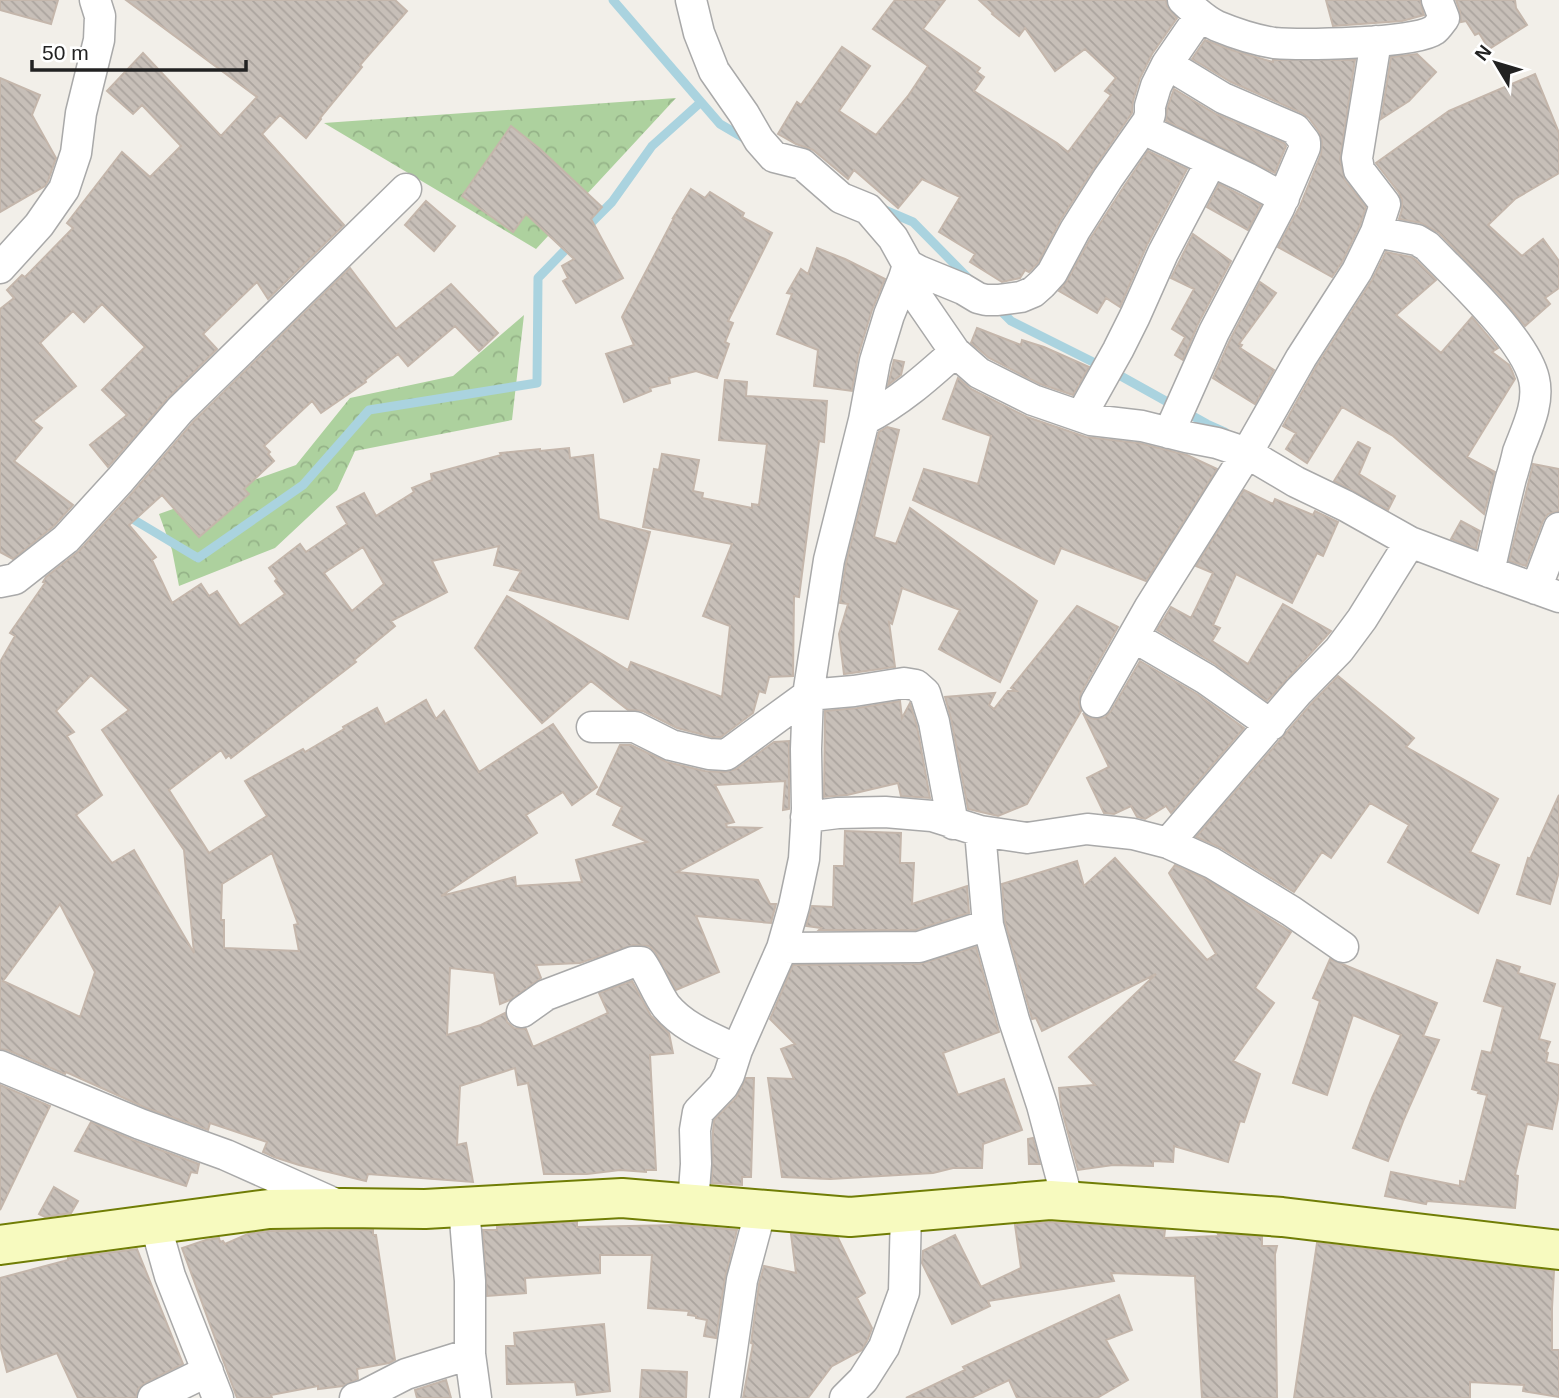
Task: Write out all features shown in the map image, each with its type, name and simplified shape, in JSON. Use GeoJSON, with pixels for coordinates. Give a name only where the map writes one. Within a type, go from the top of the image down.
{"type":"FeatureCollection","features":[{"type":"Feature","properties":{"kind":"street"},"geometry":{"type":"LineString","coordinates":[[0,268],[39,225],[64,189],[76,153],[81,113],[99,40],[100,16],[95,0]]}},
{"type":"Feature","properties":{"kind":"street"},"geometry":{"type":"LineString","coordinates":[[691,0],[699,33],[714,71],[759,140],[774,157],[802,164],[841,198],[868,209],[893,238],[906,272],[955,352],[979,373],[1033,400],[1091,420],[1142,426],[1217,443],[1247,453],[1410,542],[1547,593],[1559,528]]}},
{"type":"Feature","properties":{"kind":"street"},"geometry":{"type":"LineString","coordinates":[[906,272],[919,271],[986,300],[1021,297],[1033,292],[1052,274],[1102,186],[1143,129],[1150,114],[1156,86],[1191,8],[1215,25],[1273,43],[1323,43],[1421,36],[1434,30],[1444,18],[1437,0]]}},
{"type":"Feature","properties":{"kind":"street"},"geometry":{"type":"LineString","coordinates":[[1096,702],[1150,607],[1357,271],[1376,232],[1385,204],[1359,170],[1357,158],[1376,41]]}},
{"type":"Feature","properties":{"kind":"street"},"geometry":{"type":"LineString","coordinates":[[1167,65],[1223,98],[1288,125],[1299,132],[1305,142],[1284,198],[1213,331],[1169,433]]}},
{"type":"Feature","properties":{"kind":"street"},"geometry":{"type":"LineString","coordinates":[[1143,129],[1284,198]]}},
{"type":"Feature","properties":{"kind":"street"},"geometry":{"type":"LineString","coordinates":[[1081,416],[1118,350],[1163,253],[1211,162]]}},
{"type":"Feature","properties":{"kind":"street"},"geometry":{"type":"LineString","coordinates":[[0,582],[15,579],[66,539],[180,410],[406,189]]}},
{"type":"Feature","properties":{"kind":"street"},"geometry":{"type":"LineString","coordinates":[[1376,232],[1417,240],[1427,246],[1501,324],[1527,359],[1535,381],[1535,401],[1508,490],[1489,572]]}},
{"type":"Feature","properties":{"kind":"street"},"geometry":{"type":"LineString","coordinates":[[693,1204],[698,1112],[723,1086],[729,1075],[737,1050],[782,947],[794,906],[804,859],[808,695],[829,560],[864,420],[875,360],[906,272]]}},
{"type":"Feature","properties":{"kind":"street"},"geometry":{"type":"LineString","coordinates":[[864,420],[895,403],[918,386],[955,352]]}},
{"type":"Feature","properties":{"kind":"street"},"geometry":{"type":"LineString","coordinates":[[1168,843],[1298,692],[1339,650],[1362,619],[1410,542]]}},
{"type":"Feature","properties":{"kind":"street"},"geometry":{"type":"LineString","coordinates":[[1134,637],[1206,679],[1271,725]]}},
{"type":"Feature","properties":{"kind":"street"},"geometry":{"type":"LineString","coordinates":[[592,727],[635,727],[671,745],[726,755],[808,695],[904,683],[916,685],[925,693],[967,827],[988,925],[1068,1202]]}},
{"type":"Feature","properties":{"kind":"street"},"geometry":{"type":"LineString","coordinates":[[806,817],[885,812],[932,817],[967,827],[1027,838],[1087,829],[1133,834],[1168,843],[1212,863],[1291,911],[1343,947]]}},
{"type":"Feature","properties":{"kind":"street"},"geometry":{"type":"LineString","coordinates":[[782,947],[919,947],[988,925]]}},
{"type":"Feature","properties":{"kind":"street"},"geometry":{"type":"LineString","coordinates":[[522,1012],[546,995],[564,987],[633,962],[641,962],[666,1005],[679,1019],[695,1030],[737,1050]]}},
{"type":"Feature","properties":{"kind":"street"},"geometry":{"type":"LineString","coordinates":[[0,1066],[140,1124],[226,1155],[344,1208]]}},
{"type":"Feature","properties":{"kind":"street"},"geometry":{"type":"LineString","coordinates":[[0,1245],[269,1209],[425,1209],[622,1198],[850,1217],[1050,1200],[1282,1217],[1559,1250]]}},
{"type":"Feature","properties":{"kind":"street"},"geometry":{"type":"LineString","coordinates":[[464,1207],[470,1281],[470,1354],[476,1398]]}},
{"type":"Feature","properties":{"kind":"street"},"geometry":{"type":"LineString","coordinates":[[725,1398],[742,1280],[761,1209]]}},
{"type":"Feature","properties":{"kind":"street"},"geometry":{"type":"LineString","coordinates":[[845,1398],[863,1380],[884,1347],[904,1292],[906,1212]]}},
{"type":"Feature","properties":{"kind":"street"},"geometry":{"type":"LineString","coordinates":[[153,1398],[213,1385],[170,1276],[155,1223]]}},
{"type":"Feature","properties":{"kind":"street"},"geometry":{"type":"LineString","coordinates":[[355,1398],[406,1374],[470,1354]]}},
{"type":"Feature","properties":{"kind":"green space"},"geometry":{"type":"Polygon","coordinates":[[[676,98],[536,249],[324,123],[676,98]]]}},
{"type":"Feature","properties":{"kind":"green space"},"geometry":{"type":"Polygon","coordinates":[[[524,315],[512,420],[355,451],[337,490],[275,548],[179,586],[172,550],[159,514],[296,465],[350,398],[453,376],[524,315]]]}},
{"type":"Feature","properties":{"kind":"building"},"geometry":{"type":"Polygon","coordinates":[[[0,0],[58,0],[51,24],[0,10],[0,0]]]}},
{"type":"Feature","properties":{"kind":"building"},"geometry":{"type":"Polygon","coordinates":[[[126,0],[395,0],[407,11],[360,65],[362,67],[306,138],[280,115],[262,134],[344,225],[268,299],[257,282],[203,334],[217,349],[167,399],[108,467],[90,445],[127,415],[102,390],[145,347],[102,304],[84,322],[73,311],[40,343],[76,386],[33,421],[42,428],[14,461],[73,505],[54,526],[13,559],[0,552],[0,309],[14,298],[7,290],[22,275],[25,277],[73,228],[67,223],[122,152],[150,177],[181,146],[142,105],[133,114],[107,91],[143,53],[221,136],[257,97],[126,0]]]}},
{"type":"Feature","properties":{"kind":"building"},"geometry":{"type":"Polygon","coordinates":[[[895,0],[945,0],[923,29],[980,68],[977,72],[984,77],[974,91],[1068,152],[1111,95],[1105,91],[1116,78],[1085,49],[1055,71],[1025,28],[1019,36],[979,0],[1166,0],[1167,6],[1177,18],[1152,54],[1140,78],[1132,113],[1060,221],[1038,263],[1029,272],[1025,270],[1020,278],[1002,282],[970,262],[975,254],[939,232],[960,197],[922,179],[898,208],[854,170],[848,179],[813,150],[778,134],[797,102],[801,105],[842,47],[870,66],[839,111],[876,135],[928,66],[873,29],[895,0]]]}},
{"type":"Feature","properties":{"kind":"building"},"geometry":{"type":"Polygon","coordinates":[[[1326,0],[1420,0],[1424,15],[1402,21],[1333,26],[1326,0]]]}},
{"type":"Feature","properties":{"kind":"building"},"geometry":{"type":"Polygon","coordinates":[[[1456,0],[1515,0],[1516,8],[1527,25],[1489,49],[1479,33],[1475,35],[1466,21],[1461,22],[1456,0]]]}},
{"type":"Feature","properties":{"kind":"building"},"geometry":{"type":"Polygon","coordinates":[[[1205,40],[1273,62],[1355,60],[1340,160],[1345,180],[1366,207],[1360,225],[1332,277],[1278,247],[1300,206],[1321,154],[1319,132],[1302,113],[1231,82],[1192,59],[1205,40]]]}},
{"type":"Feature","properties":{"kind":"building"},"geometry":{"type":"Polygon","coordinates":[[[1417,54],[1436,72],[1409,101],[1381,119],[1391,57],[1417,54]]]}},
{"type":"Feature","properties":{"kind":"building"},"geometry":{"type":"Polygon","coordinates":[[[1535,74],[1559,133],[1559,173],[1515,199],[1488,225],[1522,256],[1543,239],[1559,261],[1559,288],[1545,298],[1550,304],[1525,326],[1439,233],[1421,223],[1399,219],[1402,200],[1376,163],[1449,111],[1535,74]]]}},
{"type":"Feature","properties":{"kind":"building"},"geometry":{"type":"Polygon","coordinates":[[[0,78],[40,95],[32,115],[56,158],[45,186],[0,212],[0,78]]]}},
{"type":"Feature","properties":{"kind":"building"},"geometry":{"type":"Polygon","coordinates":[[[1174,89],[1216,114],[1284,143],[1286,146],[1275,173],[1166,121],[1174,89]]]}},
{"type":"Feature","properties":{"kind":"building"},"geometry":{"type":"Polygon","coordinates":[[[511,126],[540,149],[602,207],[591,219],[623,278],[576,303],[563,281],[568,278],[562,266],[574,259],[526,214],[513,232],[462,196],[511,126]]]}},
{"type":"Feature","properties":{"kind":"building"},"geometry":{"type":"Polygon","coordinates":[[[1148,151],[1187,169],[1147,245],[1120,307],[1106,298],[1097,313],[1059,291],[1148,151]]]}},
{"type":"Feature","properties":{"kind":"building"},"geometry":{"type":"Polygon","coordinates":[[[1219,184],[1261,205],[1248,230],[1207,207],[1219,184]]]}},
{"type":"Feature","properties":{"kind":"building"},"geometry":{"type":"Polygon","coordinates":[[[691,189],[705,198],[710,192],[744,213],[742,217],[772,233],[728,321],[733,323],[725,342],[729,344],[717,378],[696,371],[669,378],[670,383],[650,388],[651,391],[624,402],[606,354],[634,345],[622,317],[691,189]]]}},
{"type":"Feature","properties":{"kind":"building"},"geometry":{"type":"Polygon","coordinates":[[[426,201],[455,226],[434,251],[405,225],[426,201]]]}},
{"type":"Feature","properties":{"kind":"building"},"geometry":{"type":"Polygon","coordinates":[[[1193,234],[1231,261],[1198,324],[1183,360],[1175,355],[1185,337],[1172,329],[1194,289],[1171,278],[1193,234]]]}},
{"type":"Feature","properties":{"kind":"building"},"geometry":{"type":"Polygon","coordinates":[[[817,248],[885,279],[858,356],[852,391],[814,386],[818,350],[777,334],[792,294],[787,293],[801,269],[808,274],[817,248]]]}},
{"type":"Feature","properties":{"kind":"building"},"geometry":{"type":"Polygon","coordinates":[[[1386,252],[1411,257],[1436,280],[1396,315],[1441,353],[1472,317],[1498,348],[1492,352],[1509,365],[1515,379],[1467,457],[1495,472],[1484,514],[1393,436],[1342,407],[1307,463],[1286,449],[1296,433],[1283,426],[1316,367],[1372,280],[1386,252]]]}},
{"type":"Feature","properties":{"kind":"building"},"geometry":{"type":"Polygon","coordinates":[[[350,268],[396,329],[451,284],[498,333],[479,351],[455,326],[408,366],[398,354],[365,380],[366,382],[321,413],[312,401],[264,446],[274,461],[244,489],[249,494],[199,537],[162,495],[129,525],[156,557],[152,560],[172,603],[201,584],[209,596],[217,591],[240,626],[285,594],[269,568],[300,544],[306,552],[347,524],[337,507],[364,493],[376,516],[414,492],[412,488],[432,480],[431,474],[501,455],[500,453],[569,448],[570,458],[593,455],[599,519],[650,532],[628,619],[510,590],[521,571],[494,565],[499,546],[432,561],[447,592],[391,621],[395,626],[354,660],[356,662],[231,758],[229,755],[226,758],[221,750],[169,790],[209,853],[267,816],[245,781],[303,749],[305,752],[377,708],[385,724],[426,700],[436,719],[444,711],[479,772],[553,724],[597,787],[572,805],[563,792],[526,815],[537,833],[441,896],[515,877],[516,886],[582,882],[576,860],[647,842],[613,825],[622,807],[597,794],[620,745],[631,745],[667,762],[705,771],[725,772],[736,769],[774,742],[789,741],[789,809],[783,810],[785,781],[715,785],[734,822],[726,824],[727,827],[760,828],[677,872],[758,880],[770,904],[776,904],[771,923],[696,916],[719,972],[676,990],[655,952],[649,946],[633,945],[580,963],[536,965],[541,978],[500,1004],[494,973],[450,968],[447,1035],[481,1025],[505,1013],[507,1022],[514,1028],[526,1029],[533,1047],[608,1013],[599,993],[632,981],[651,1016],[669,1033],[673,1053],[650,1055],[656,1170],[544,1174],[528,1083],[518,1085],[515,1068],[460,1086],[457,1145],[466,1143],[473,1182],[368,1174],[366,1181],[274,1157],[263,1152],[267,1142],[210,1123],[208,1130],[146,1108],[66,1072],[65,1074],[0,1049],[0,662],[15,636],[10,633],[45,583],[43,582],[46,577],[79,551],[193,422],[350,268]],[[363,547],[324,573],[352,611],[384,584],[363,547]],[[91,675],[56,711],[74,732],[67,736],[102,795],[76,815],[112,863],[134,850],[194,953],[184,850],[102,730],[129,710],[91,675]],[[272,853],[222,884],[221,920],[224,920],[224,948],[299,951],[294,925],[298,924],[272,853]],[[60,904],[3,981],[80,1017],[95,972],[60,904]]]}},
{"type":"Feature","properties":{"kind":"building"},"geometry":{"type":"Polygon","coordinates":[[[1260,282],[1276,293],[1239,344],[1242,345],[1240,348],[1274,370],[1255,404],[1213,378],[1260,282]]]}},
{"type":"Feature","properties":{"kind":"building"},"geometry":{"type":"Polygon","coordinates":[[[977,328],[1021,345],[1022,340],[1044,347],[1089,367],[1073,395],[1040,384],[989,358],[971,343],[977,328]]]}},
{"type":"Feature","properties":{"kind":"building"},"geometry":{"type":"Polygon","coordinates":[[[894,360],[904,362],[901,375],[888,385],[894,360]]]}},
{"type":"Feature","properties":{"kind":"building"},"geometry":{"type":"Polygon","coordinates":[[[958,378],[971,389],[1027,417],[1086,437],[1139,443],[1187,455],[1217,469],[1146,581],[1061,548],[1054,564],[913,500],[924,469],[978,484],[991,436],[943,419],[958,378]]]}},
{"type":"Feature","properties":{"kind":"building"},"geometry":{"type":"Polygon","coordinates":[[[725,380],[747,382],[746,396],[827,401],[824,442],[819,441],[799,597],[794,596],[793,676],[769,677],[765,693],[759,691],[753,713],[721,737],[677,728],[643,711],[628,710],[591,681],[542,723],[475,648],[507,596],[628,670],[631,662],[722,697],[730,626],[703,616],[732,544],[643,527],[654,469],[659,470],[662,454],[699,460],[693,491],[703,493],[702,498],[752,508],[752,504],[759,505],[767,444],[719,440],[725,380]]]}},
{"type":"Feature","properties":{"kind":"building"},"geometry":{"type":"Polygon","coordinates":[[[887,427],[899,430],[874,537],[896,544],[910,508],[1037,601],[1000,682],[939,649],[960,610],[902,588],[892,624],[889,622],[895,667],[844,674],[839,634],[848,604],[840,603],[846,563],[879,432],[887,427]]]}},
{"type":"Feature","properties":{"kind":"building"},"geometry":{"type":"Polygon","coordinates":[[[1358,442],[1370,448],[1359,474],[1395,496],[1388,510],[1334,481],[1358,442]]]}},
{"type":"Feature","properties":{"kind":"building"},"geometry":{"type":"Polygon","coordinates":[[[1533,464],[1559,469],[1559,511],[1548,514],[1543,521],[1526,566],[1509,561],[1533,464]]]}},
{"type":"Feature","properties":{"kind":"building"},"geometry":{"type":"Polygon","coordinates":[[[1244,490],[1273,504],[1275,499],[1313,515],[1315,511],[1338,522],[1323,556],[1317,553],[1292,603],[1236,574],[1213,625],[1220,628],[1212,641],[1248,664],[1283,604],[1331,631],[1267,701],[1215,664],[1157,630],[1171,607],[1191,618],[1213,573],[1196,566],[1244,490]]]}},
{"type":"Feature","properties":{"kind":"building"},"geometry":{"type":"Polygon","coordinates":[[[1461,521],[1480,531],[1476,549],[1451,539],[1461,521]]]}},
{"type":"Feature","properties":{"kind":"building"},"geometry":{"type":"Polygon","coordinates":[[[1077,606],[1118,627],[1081,693],[1081,711],[1027,804],[998,816],[968,809],[945,697],[995,693],[989,705],[994,709],[1008,691],[1016,691],[1011,688],[1077,606]]]}},
{"type":"Feature","properties":{"kind":"building"},"geometry":{"type":"Polygon","coordinates":[[[1140,661],[1197,694],[1244,728],[1171,813],[1166,806],[1145,819],[1137,817],[1131,806],[1114,814],[1104,813],[1087,778],[1109,767],[1083,713],[1095,719],[1105,717],[1140,661]]]}},
{"type":"Feature","properties":{"kind":"building"},"geometry":{"type":"Polygon","coordinates":[[[1338,676],[1414,738],[1406,747],[1498,799],[1470,852],[1499,865],[1478,913],[1388,862],[1409,825],[1370,803],[1331,858],[1322,852],[1294,892],[1221,848],[1196,837],[1338,676]]]}},
{"type":"Feature","properties":{"kind":"building"},"geometry":{"type":"Polygon","coordinates":[[[900,701],[902,718],[910,703],[917,726],[930,798],[901,796],[898,783],[847,795],[824,797],[825,711],[900,701]]]}},
{"type":"Feature","properties":{"kind":"building"},"geometry":{"type":"Polygon","coordinates":[[[1559,795],[1559,872],[1550,904],[1517,894],[1528,858],[1530,859],[1559,795]]]}},
{"type":"Feature","properties":{"kind":"building"},"geometry":{"type":"Polygon","coordinates":[[[845,831],[901,833],[900,863],[914,863],[912,904],[967,886],[969,913],[916,930],[819,930],[821,928],[806,926],[812,906],[833,907],[834,866],[844,866],[845,831]]]}},
{"type":"Feature","properties":{"kind":"building"},"geometry":{"type":"Polygon","coordinates":[[[1115,858],[1207,960],[1216,954],[1169,873],[1175,865],[1204,878],[1291,932],[1255,988],[1274,1003],[1233,1061],[1260,1074],[1244,1122],[1240,1121],[1228,1162],[1174,1146],[1173,1162],[1153,1161],[1153,1166],[1113,1165],[1078,1170],[1061,1107],[1059,1088],[1095,1085],[1069,1057],[1156,974],[1042,1031],[1036,1018],[1032,1019],[1005,922],[1002,884],[1077,861],[1084,886],[1115,858]]]}},
{"type":"Feature","properties":{"kind":"building"},"geometry":{"type":"Polygon","coordinates":[[[976,947],[999,1032],[943,1053],[958,1095],[1004,1079],[1022,1130],[983,1144],[982,1168],[830,1179],[782,1177],[768,1078],[794,1079],[781,1049],[795,1044],[770,1019],[793,965],[920,964],[976,947]]]}},
{"type":"Feature","properties":{"kind":"building"},"geometry":{"type":"Polygon","coordinates":[[[1330,959],[1437,1003],[1423,1036],[1439,1040],[1388,1161],[1353,1148],[1401,1035],[1353,1015],[1327,1095],[1293,1083],[1320,1001],[1313,998],[1330,959]]]}},
{"type":"Feature","properties":{"kind":"building"},"geometry":{"type":"Polygon","coordinates":[[[1497,960],[1520,967],[1518,973],[1555,984],[1539,1039],[1550,1042],[1546,1062],[1559,1065],[1559,1094],[1552,1129],[1527,1124],[1515,1175],[1518,1176],[1515,1208],[1427,1201],[1426,1204],[1385,1196],[1391,1172],[1460,1186],[1460,1181],[1465,1182],[1487,1095],[1472,1089],[1482,1051],[1491,1053],[1503,1007],[1484,1001],[1497,960]]]}},
{"type":"Feature","properties":{"kind":"building"},"geometry":{"type":"Polygon","coordinates":[[[746,1078],[754,1078],[751,1177],[742,1177],[742,1185],[712,1183],[714,1120],[736,1098],[746,1078]]]}},
{"type":"Feature","properties":{"kind":"building"},"geometry":{"type":"Polygon","coordinates":[[[0,1085],[50,1106],[0,1210],[0,1085]]]}},
{"type":"Feature","properties":{"kind":"building"},"geometry":{"type":"Polygon","coordinates":[[[91,1122],[199,1164],[197,1173],[191,1172],[186,1186],[75,1151],[91,1122]]]}},
{"type":"Feature","properties":{"kind":"building"},"geometry":{"type":"Polygon","coordinates":[[[1033,1138],[1040,1164],[1029,1164],[1028,1139],[1033,1138]]]}},
{"type":"Feature","properties":{"kind":"building"},"geometry":{"type":"Polygon","coordinates":[[[54,1187],[78,1201],[71,1213],[45,1217],[39,1214],[54,1187]]]}},
{"type":"Feature","properties":{"kind":"building"},"geometry":{"type":"Polygon","coordinates":[[[577,1222],[577,1227],[681,1225],[737,1230],[725,1278],[716,1338],[704,1336],[707,1320],[688,1315],[689,1311],[648,1308],[652,1255],[600,1255],[600,1273],[525,1278],[526,1293],[487,1296],[483,1230],[577,1222]]]}},
{"type":"Feature","properties":{"kind":"building"},"geometry":{"type":"Polygon","coordinates":[[[1050,1222],[1165,1230],[1164,1238],[1219,1236],[1218,1234],[1262,1237],[1262,1246],[1277,1246],[1277,1398],[1202,1398],[1195,1276],[1111,1273],[1114,1281],[988,1301],[990,1306],[952,1324],[922,1263],[923,1251],[955,1235],[981,1287],[1021,1268],[1015,1225],[1050,1222]]]}},
{"type":"Feature","properties":{"kind":"building"},"geometry":{"type":"Polygon","coordinates":[[[373,1230],[373,1235],[376,1235],[395,1360],[357,1369],[358,1379],[343,1386],[318,1389],[318,1386],[271,1395],[272,1398],[237,1398],[182,1248],[219,1238],[220,1242],[225,1244],[248,1234],[269,1231],[373,1230]]]}},
{"type":"Feature","properties":{"kind":"building"},"geometry":{"type":"Polygon","coordinates":[[[791,1234],[838,1238],[865,1293],[857,1298],[872,1328],[862,1350],[832,1366],[808,1398],[743,1398],[753,1344],[759,1284],[764,1266],[796,1273],[791,1234]]]}},
{"type":"Feature","properties":{"kind":"building"},"geometry":{"type":"Polygon","coordinates":[[[1317,1243],[1554,1271],[1552,1350],[1559,1350],[1559,1397],[1523,1391],[1524,1385],[1470,1382],[1470,1398],[1294,1398],[1317,1243]]]}},
{"type":"Feature","properties":{"kind":"building"},"geometry":{"type":"Polygon","coordinates":[[[137,1249],[183,1364],[145,1383],[138,1389],[136,1398],[78,1398],[57,1353],[7,1372],[0,1345],[0,1278],[68,1258],[137,1249]]]}},
{"type":"Feature","properties":{"kind":"building"},"geometry":{"type":"Polygon","coordinates":[[[1119,1295],[1132,1330],[1106,1340],[1128,1380],[1097,1398],[1017,1398],[1009,1380],[971,1398],[906,1398],[965,1370],[963,1367],[1119,1295]]]}},
{"type":"Feature","properties":{"kind":"building"},"geometry":{"type":"Polygon","coordinates":[[[604,1324],[610,1391],[577,1395],[575,1382],[507,1384],[506,1346],[515,1346],[514,1333],[604,1324]]]}},
{"type":"Feature","properties":{"kind":"building"},"geometry":{"type":"Polygon","coordinates":[[[642,1370],[687,1372],[686,1398],[640,1398],[642,1370]]]}},
{"type":"Feature","properties":{"kind":"building"},"geometry":{"type":"Polygon","coordinates":[[[446,1380],[451,1398],[417,1398],[415,1390],[446,1380]]]}},
{"type":"Feature","properties":{"kind":"waterway"},"geometry":{"type":"LineString","coordinates":[[613,0],[720,124],[749,141]]}},
{"type":"Feature","properties":{"kind":"waterway"},"geometry":{"type":"LineString","coordinates":[[585,229],[612,202],[652,146],[701,102]]}},
{"type":"Feature","properties":{"kind":"waterway"},"geometry":{"type":"LineString","coordinates":[[880,208],[913,222],[971,281]]}},
{"type":"Feature","properties":{"kind":"waterway"},"geometry":{"type":"LineString","coordinates":[[131,518],[198,558],[303,485],[369,410],[537,383],[538,278],[571,244]]}},
{"type":"Feature","properties":{"kind":"waterway"},"geometry":{"type":"LineString","coordinates":[[996,306],[1011,321],[1225,432]]}}]}
